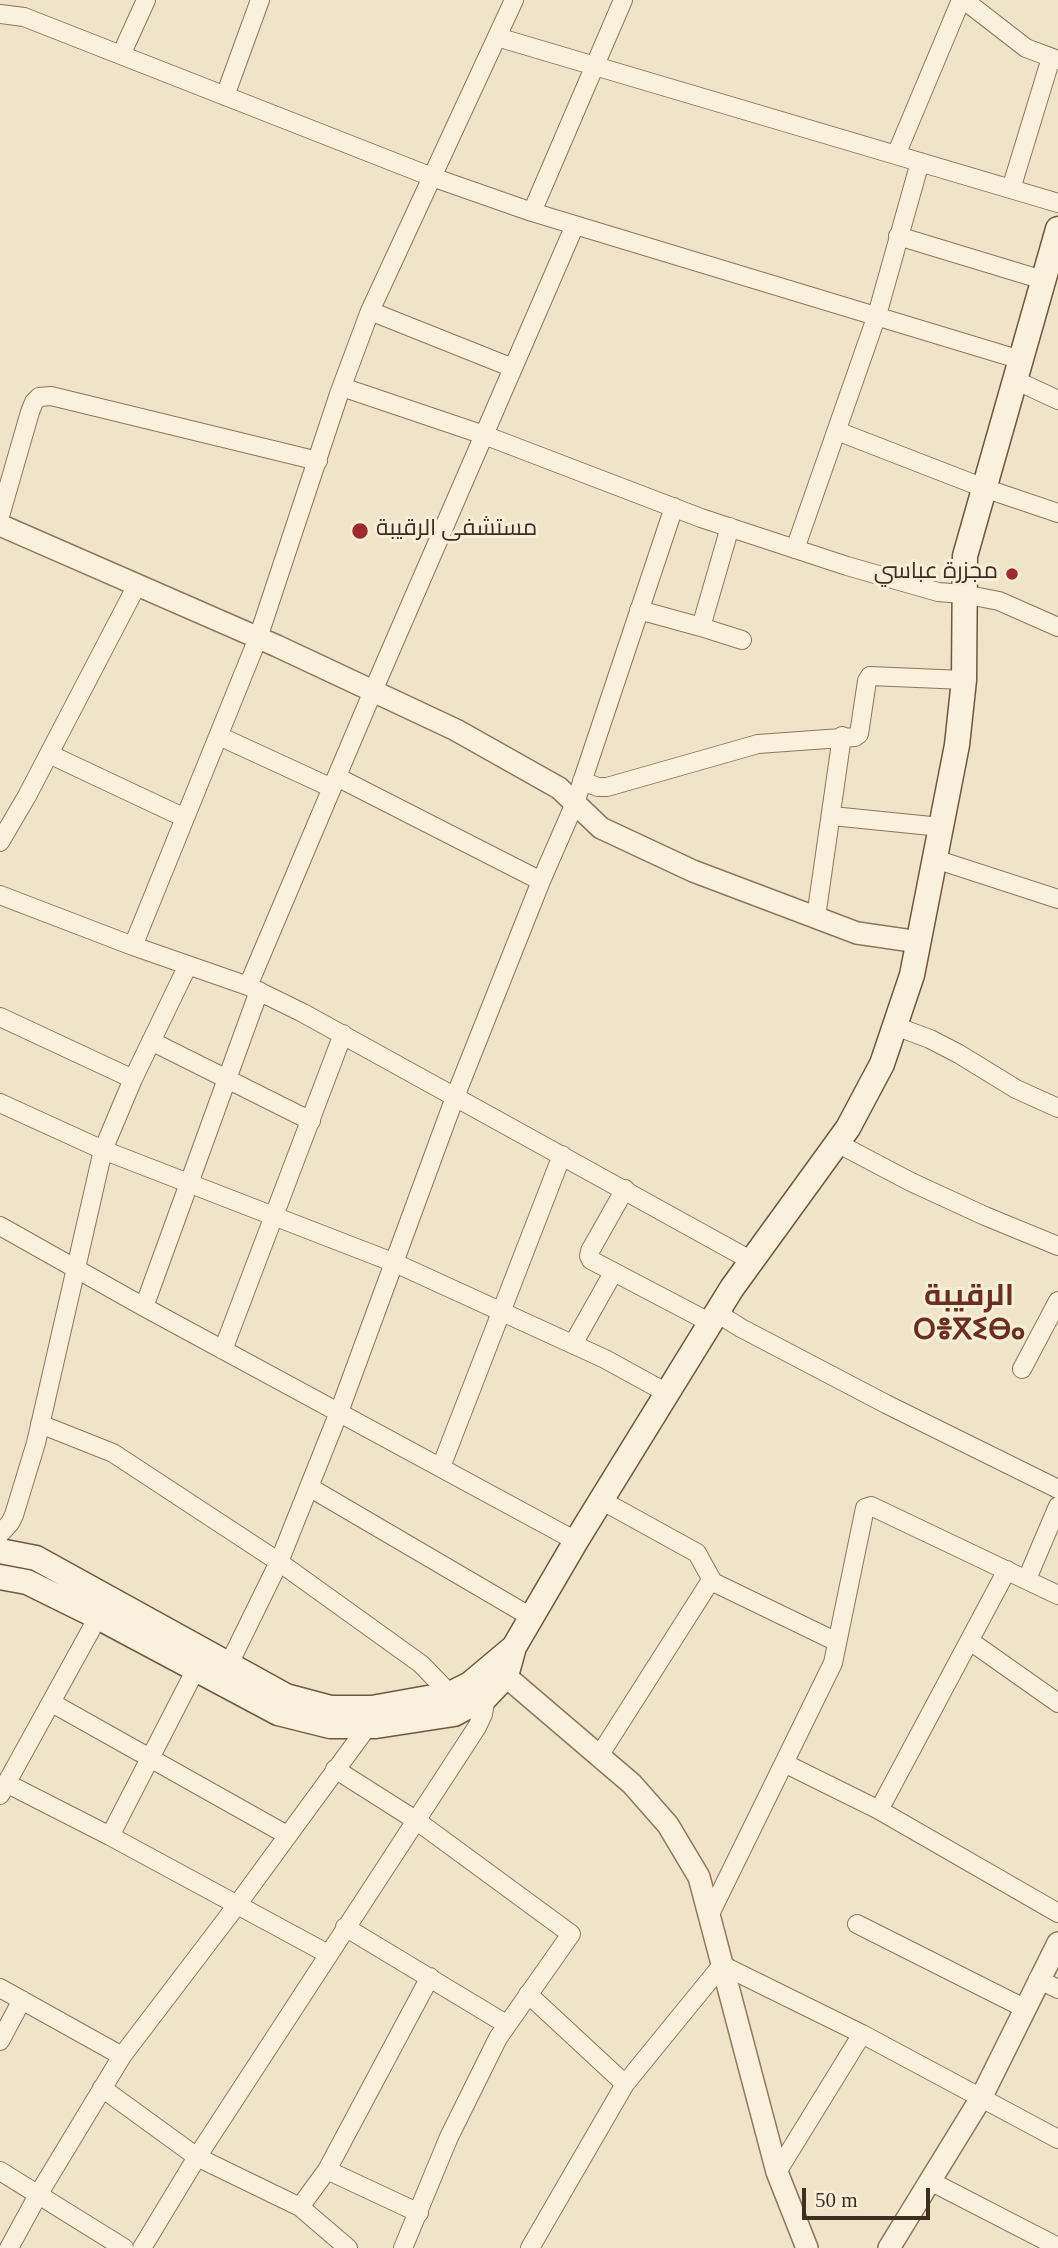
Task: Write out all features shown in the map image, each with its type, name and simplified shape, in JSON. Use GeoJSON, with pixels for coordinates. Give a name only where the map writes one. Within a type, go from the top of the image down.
{"type":"FeatureCollection","features":[{"type":"Feature","properties":{"kind":"main road"},"geometry":{"type":"LineString","coordinates":[[0,1577],[27,1582],[278,1713],[330,1726],[368,1726],[454,1714],[486,1697],[576,1541],[714,1318],[848,1128],[883,1064],[912,975],[957,745],[964,680],[965,556],[1058,233]]}},
{"type":"Feature","properties":{"kind":"main road"},"geometry":{"type":"LineString","coordinates":[[9,1553],[36,1558],[286,1696],[331,1708],[372,1708],[450,1694],[500,1671]]}},
{"type":"Feature","properties":{"kind":"street"},"geometry":{"type":"LineString","coordinates":[[121,55],[146,0]]}},
{"type":"Feature","properties":{"kind":"street"},"geometry":{"type":"LineString","coordinates":[[225,96],[260,0]]}},
{"type":"Feature","properties":{"kind":"street"},"geometry":{"type":"LineString","coordinates":[[133,946],[258,638],[370,310],[514,0]]}},
{"type":"Feature","properties":{"kind":"street"},"geometry":{"type":"LineString","coordinates":[[532,212],[623,0]]}},
{"type":"Feature","properties":{"kind":"street"},"geometry":{"type":"LineString","coordinates":[[896,155],[962,0],[1026,48],[1054,59],[1011,189]]}},
{"type":"Feature","properties":{"kind":"street"},"geometry":{"type":"LineString","coordinates":[[0,14],[24,18],[432,177],[532,212],[711,268],[877,315],[1018,370],[1058,400]]}},
{"type":"Feature","properties":{"kind":"street"},"geometry":{"type":"LineString","coordinates":[[498,37],[1058,203]]}},
{"type":"Feature","properties":{"kind":"street"},"geometry":{"type":"LineString","coordinates":[[795,549],[877,315],[920,162]]}},
{"type":"Feature","properties":{"kind":"street"},"geometry":{"type":"LineString","coordinates":[[144,1307],[226,1079],[254,988],[334,782],[575,225]]}},
{"type":"Feature","properties":{"kind":"street"},"geometry":{"type":"LineString","coordinates":[[898,236],[1043,280]]}},
{"type":"Feature","properties":{"kind":"street"},"geometry":{"type":"LineString","coordinates":[[370,310],[513,368]]}},
{"type":"Feature","properties":{"kind":"street"},"geometry":{"type":"LineString","coordinates":[[342,387],[484,435],[674,507],[795,549],[938,592],[999,601],[1058,627]]}},
{"type":"Feature","properties":{"kind":"street"},"geometry":{"type":"LineString","coordinates":[[0,516],[30,412],[39,397],[51,397],[318,460]]}},
{"type":"Feature","properties":{"kind":"street"},"geometry":{"type":"LineString","coordinates":[[837,431],[984,488],[1058,513]]}},
{"type":"Feature","properties":{"kind":"street"},"geometry":{"type":"LineString","coordinates":[[229,1664],[279,1562],[339,1412],[456,1097],[541,881],[575,803],[674,507]]}},
{"type":"Feature","properties":{"kind":"street"},"geometry":{"type":"LineString","coordinates":[[0,525],[258,638],[456,730],[559,788],[601,828],[693,871],[858,933],[919,942]]}},
{"type":"Feature","properties":{"kind":"street"},"geometry":{"type":"LineString","coordinates":[[701,627],[730,527]]}},
{"type":"Feature","properties":{"kind":"street"},"geometry":{"type":"LineString","coordinates":[[1,838],[49,754],[137,585]]}},
{"type":"Feature","properties":{"kind":"street"},"geometry":{"type":"LineString","coordinates":[[639,610],[742,640]]}},
{"type":"Feature","properties":{"kind":"street"},"geometry":{"type":"LineString","coordinates":[[582,781],[598,787],[607,787],[758,744],[855,737],[859,734],[870,676],[964,680]]}},
{"type":"Feature","properties":{"kind":"street"},"geometry":{"type":"LineString","coordinates":[[219,736],[334,782],[541,881]]}},
{"type":"Feature","properties":{"kind":"street"},"geometry":{"type":"LineString","coordinates":[[816,917],[842,736]]}},
{"type":"Feature","properties":{"kind":"street"},"geometry":{"type":"LineString","coordinates":[[49,754],[185,818]]}},
{"type":"Feature","properties":{"kind":"street"},"geometry":{"type":"LineString","coordinates":[[832,816],[941,827]]}},
{"type":"Feature","properties":{"kind":"street"},"geometry":{"type":"LineString","coordinates":[[935,859],[1058,899]]}},
{"type":"Feature","properties":{"kind":"street"},"geometry":{"type":"LineString","coordinates":[[0,895],[133,946],[254,988],[343,1034],[752,1261]]}},
{"type":"Feature","properties":{"kind":"street"},"geometry":{"type":"LineString","coordinates":[[9,1553],[0,1534],[14,1515],[40,1424],[103,1150],[133,1079],[188,965]]}},
{"type":"Feature","properties":{"kind":"street"},"geometry":{"type":"LineString","coordinates":[[0,1017],[133,1079]]}},
{"type":"Feature","properties":{"kind":"street"},"geometry":{"type":"LineString","coordinates":[[895,1026],[939,1044],[1016,1089],[1058,1108]]}},
{"type":"Feature","properties":{"kind":"street"},"geometry":{"type":"LineString","coordinates":[[223,1350],[343,1034]]}},
{"type":"Feature","properties":{"kind":"street"},"geometry":{"type":"LineString","coordinates":[[151,1041],[311,1121]]}},
{"type":"Feature","properties":{"kind":"street"},"geometry":{"type":"LineString","coordinates":[[0,1103],[103,1150],[395,1263],[573,1344],[667,1393]]}},
{"type":"Feature","properties":{"kind":"street"},"geometry":{"type":"LineString","coordinates":[[837,1143],[923,1187],[1058,1246]]}},
{"type":"Feature","properties":{"kind":"street"},"geometry":{"type":"LineString","coordinates":[[441,1467],[562,1155]]}},
{"type":"Feature","properties":{"kind":"street"},"geometry":{"type":"LineString","coordinates":[[625,1189],[589,1256],[591,1260],[613,1273],[741,1328],[886,1404],[1058,1489]]}},
{"type":"Feature","properties":{"kind":"street"},"geometry":{"type":"LineString","coordinates":[[0,1226],[576,1541]]}},
{"type":"Feature","properties":{"kind":"street"},"geometry":{"type":"LineString","coordinates":[[573,1344],[613,1273]]}},
{"type":"Feature","properties":{"kind":"street"},"geometry":{"type":"LineString","coordinates":[[1022,1369],[1058,1301]]}},
{"type":"Feature","properties":{"kind":"street"},"geometry":{"type":"LineString","coordinates":[[40,1424],[113,1453],[279,1562],[421,1664],[450,1694]]}},
{"type":"Feature","properties":{"kind":"street"},"geometry":{"type":"LineString","coordinates":[[309,1487],[531,1617]]}},
{"type":"Feature","properties":{"kind":"street"},"geometry":{"type":"LineString","coordinates":[[601,1500],[697,1553],[711,1580],[837,1642]]}},
{"type":"Feature","properties":{"kind":"street"},"geometry":{"type":"LineString","coordinates":[[709,1916],[833,1663],[865,1508],[871,1506],[1058,1595]]}},
{"type":"Feature","properties":{"kind":"street"},"geometry":{"type":"LineString","coordinates":[[1027,1579],[1058,1506]]}},
{"type":"Feature","properties":{"kind":"street"},"geometry":{"type":"LineString","coordinates":[[879,1811],[1007,1570]]}},
{"type":"Feature","properties":{"kind":"street"},"geometry":{"type":"LineString","coordinates":[[599,1756],[711,1580]]}},
{"type":"Feature","properties":{"kind":"street"},"geometry":{"type":"LineString","coordinates":[[98,1617],[52,1703],[5,1778],[327,1954]]}},
{"type":"Feature","properties":{"kind":"street"},"geometry":{"type":"LineString","coordinates":[[970,1641],[1058,1703]]}},
{"type":"Feature","properties":{"kind":"street"},"geometry":{"type":"LineString","coordinates":[[110,1836],[196,1669]]}},
{"type":"Feature","properties":{"kind":"street"},"geometry":{"type":"LineString","coordinates":[[500,1671],[632,1784],[668,1825],[699,1877],[777,2172],[807,2248]]}},
{"type":"Feature","properties":{"kind":"street"},"geometry":{"type":"LineString","coordinates":[[142,2248],[327,1954],[481,1721],[486,1697]]}},
{"type":"Feature","properties":{"kind":"street"},"geometry":{"type":"LineString","coordinates":[[52,1703],[287,1835]]}},
{"type":"Feature","properties":{"kind":"street"},"geometry":{"type":"LineString","coordinates":[[9,2248],[122,2056],[368,1726]]}},
{"type":"Feature","properties":{"kind":"street"},"geometry":{"type":"LineString","coordinates":[[784,1763],[879,1811],[1058,1913]]}},
{"type":"Feature","properties":{"kind":"street"},"geometry":{"type":"LineString","coordinates":[[335,1769],[417,1821],[571,1934],[506,2024],[449,2137],[403,2248]]}},
{"type":"Feature","properties":{"kind":"street"},"geometry":{"type":"LineString","coordinates":[[857,1924],[1024,2008]]}},
{"type":"Feature","properties":{"kind":"street"},"geometry":{"type":"LineString","coordinates":[[345,1927],[506,2024]]}},
{"type":"Feature","properties":{"kind":"street"},"geometry":{"type":"LineString","coordinates":[[889,2248],[981,2098],[1058,1943]]}},
{"type":"Feature","properties":{"kind":"street"},"geometry":{"type":"LineString","coordinates":[[722,1965],[862,2034],[1058,2138]]}},
{"type":"Feature","properties":{"kind":"street"},"geometry":{"type":"LineString","coordinates":[[538,2245],[625,2084],[722,1965]]}},
{"type":"Feature","properties":{"kind":"street"},"geometry":{"type":"LineString","coordinates":[[300,2207],[327,2170],[430,1978]]}},
{"type":"Feature","properties":{"kind":"street"},"geometry":{"type":"LineString","coordinates":[[1038,1979],[1058,1989]]}},
{"type":"Feature","properties":{"kind":"street"},"geometry":{"type":"LineString","coordinates":[[0,1988],[122,2056]]}},
{"type":"Feature","properties":{"kind":"street"},"geometry":{"type":"LineString","coordinates":[[528,1994],[625,2084]]}},
{"type":"Feature","properties":{"kind":"street"},"geometry":{"type":"LineString","coordinates":[[0,2041],[22,2000]]}},
{"type":"Feature","properties":{"kind":"street"},"geometry":{"type":"LineString","coordinates":[[777,2172],[862,2034]]}},
{"type":"Feature","properties":{"kind":"street"},"geometry":{"type":"LineString","coordinates":[[102,2088],[197,2157],[300,2207],[348,2248]]}},
{"type":"Feature","properties":{"kind":"street"},"geometry":{"type":"LineString","coordinates":[[327,2170],[419,2213]]}},
{"type":"Feature","properties":{"kind":"street"},"geometry":{"type":"LineString","coordinates":[[0,2171],[124,2248]]}},
{"type":"Feature","properties":{"kind":"street"},"geometry":{"type":"LineString","coordinates":[[930,2181],[1058,2246]]}},
{"type":"Feature","properties":{"kind":"place","name":"مستشفى الرقيبة"},"geometry":{"type":"Point","coordinates":[360,531]}},
{"type":"Feature","properties":{"kind":"place","name":"مجزرة عباسي"},"geometry":{"type":"Point","coordinates":[1012,574]}},
{"type":"Feature","properties":{"kind":"district","name":"الرقيبة ⵔⴻⴳⵉⴱⴰ"},"geometry":{"type":"Point","coordinates":[969,1316]}}]}
